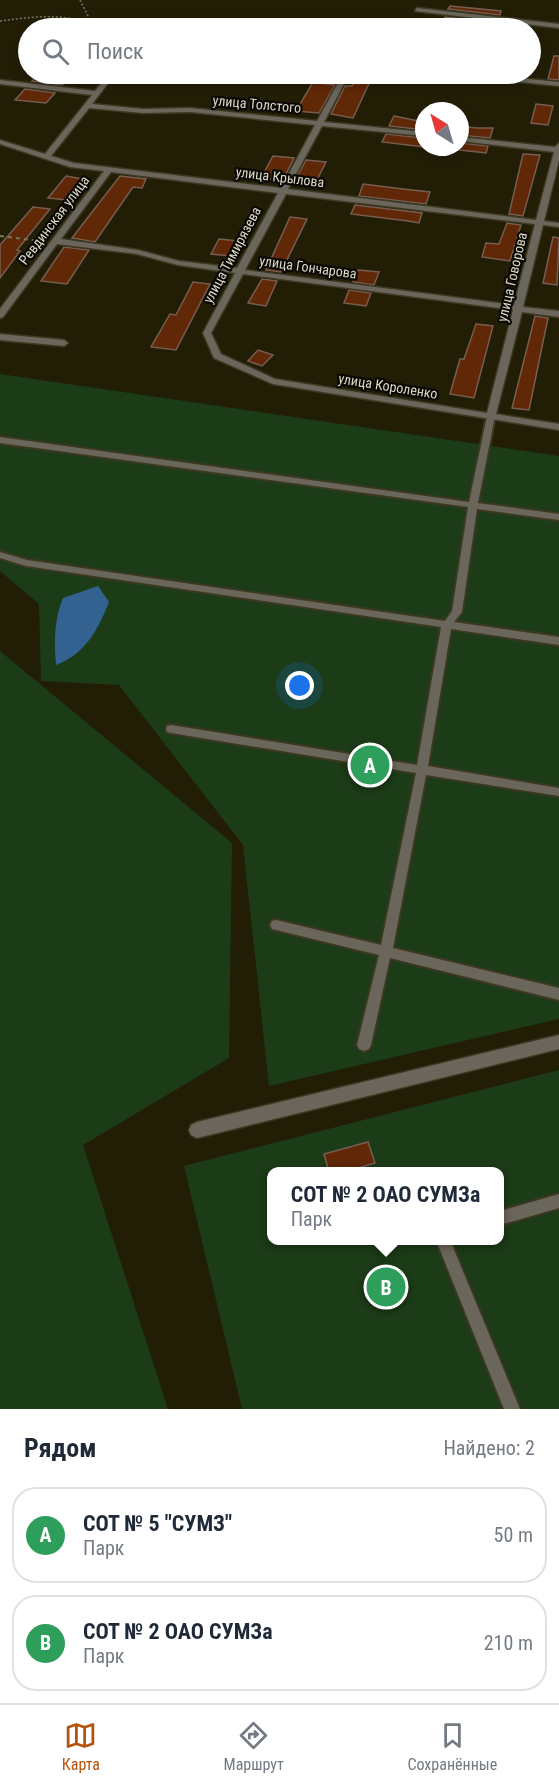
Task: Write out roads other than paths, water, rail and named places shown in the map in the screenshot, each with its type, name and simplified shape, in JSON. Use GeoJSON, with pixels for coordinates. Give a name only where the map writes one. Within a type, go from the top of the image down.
{"type":"FeatureCollection","features":[{"type":"Feature","properties":{"kind":"street"},"geometry":{"type":"LineString","coordinates":[[417,10],[488,18]]}},
{"type":"Feature","properties":{"kind":"street"},"geometry":{"type":"LineString","coordinates":[[541,24],[559,26]]}},
{"type":"Feature","properties":{"kind":"street"},"geometry":{"type":"LineString","coordinates":[[0,82],[97,93]]}},
{"type":"Feature","properties":{"kind":"street"},"geometry":{"type":"LineString","coordinates":[[541,82],[559,84]]}},
{"type":"Feature","properties":{"kind":"street"},"geometry":{"type":"LineString","coordinates":[[48,155],[104,84]]}},
{"type":"Feature","properties":{"kind":"street","name":"улица Тимирязева"},"geometry":{"type":"LineString","coordinates":[[217,356],[207,333],[281,191],[341,84]]}},
{"type":"Feature","properties":{"kind":"street","name":"улица Толстого"},"geometry":{"type":"LineString","coordinates":[[87,106],[142,111],[190,110],[415,133]]}},
{"type":"Feature","properties":{"kind":"street"},"geometry":{"type":"LineString","coordinates":[[469,140],[558,148]]}},
{"type":"Feature","properties":{"kind":"street","name":"улица Крылова"},"geometry":{"type":"LineString","coordinates":[[0,142],[48,155],[73,165],[559,225]]}},
{"type":"Feature","properties":{"kind":"street","name":"улица Говорова"},"geometry":{"type":"LineString","coordinates":[[491,416],[558,148]]}},
{"type":"Feature","properties":{"kind":"street","name":"Ревдинская улица"},"geometry":{"type":"LineString","coordinates":[[0,315],[109,169]]}},
{"type":"Feature","properties":{"kind":"street","name":"улица Гончарова"},"geometry":{"type":"LineString","coordinates":[[54,242],[138,252],[178,263],[559,314]]}},
{"type":"Feature","properties":{"kind":"street"},"geometry":{"type":"LineString","coordinates":[[0,337],[64,343]]}},
{"type":"Feature","properties":{"kind":"street","name":"улица Короленко"},"geometry":{"type":"LineString","coordinates":[[217,356],[273,381],[559,427]]}},
{"type":"Feature","properties":{"kind":"street"},"geometry":{"type":"LineString","coordinates":[[197,1130],[559,1042]]}},
{"type":"Feature","properties":{"kind":"lane"},"geometry":{"type":"LineString","coordinates":[[364,1045],[387,952],[423,770],[446,626],[457,612],[473,505],[491,416]]}},
{"type":"Feature","properties":{"kind":"lane"},"geometry":{"type":"LineString","coordinates":[[0,440],[559,517]]}},
{"type":"Feature","properties":{"kind":"lane"},"geometry":{"type":"LineString","coordinates":[[0,555],[26,563],[559,641]]}},
{"type":"Feature","properties":{"kind":"lane"},"geometry":{"type":"LineString","coordinates":[[171,729],[559,792]]}},
{"type":"Feature","properties":{"kind":"lane"},"geometry":{"type":"LineString","coordinates":[[276,925],[559,994]]}},
{"type":"Feature","properties":{"kind":"lane"},"geometry":{"type":"LineString","coordinates":[[504,1217],[559,1201]]}},
{"type":"Feature","properties":{"kind":"lane"},"geometry":{"type":"LineString","coordinates":[[445,1245],[512,1409]]}},
{"type":"Feature","properties":{"kind":"water"},"geometry":{"type":"Polygon","coordinates":[[[98,586],[109,602],[100,622],[83,648],[56,665],[55,631],[63,598],[98,586]]]}},
{"type":"Feature","properties":{"kind":"place","name":"СОТ № 5 \"СУМЗ\""},"geometry":{"type":"Point","coordinates":[370,765]}},
{"type":"Feature","properties":{"kind":"place","name":"СОТ № 2 ОАО СУМЗа"},"geometry":{"type":"Point","coordinates":[386,1287]}}]}
